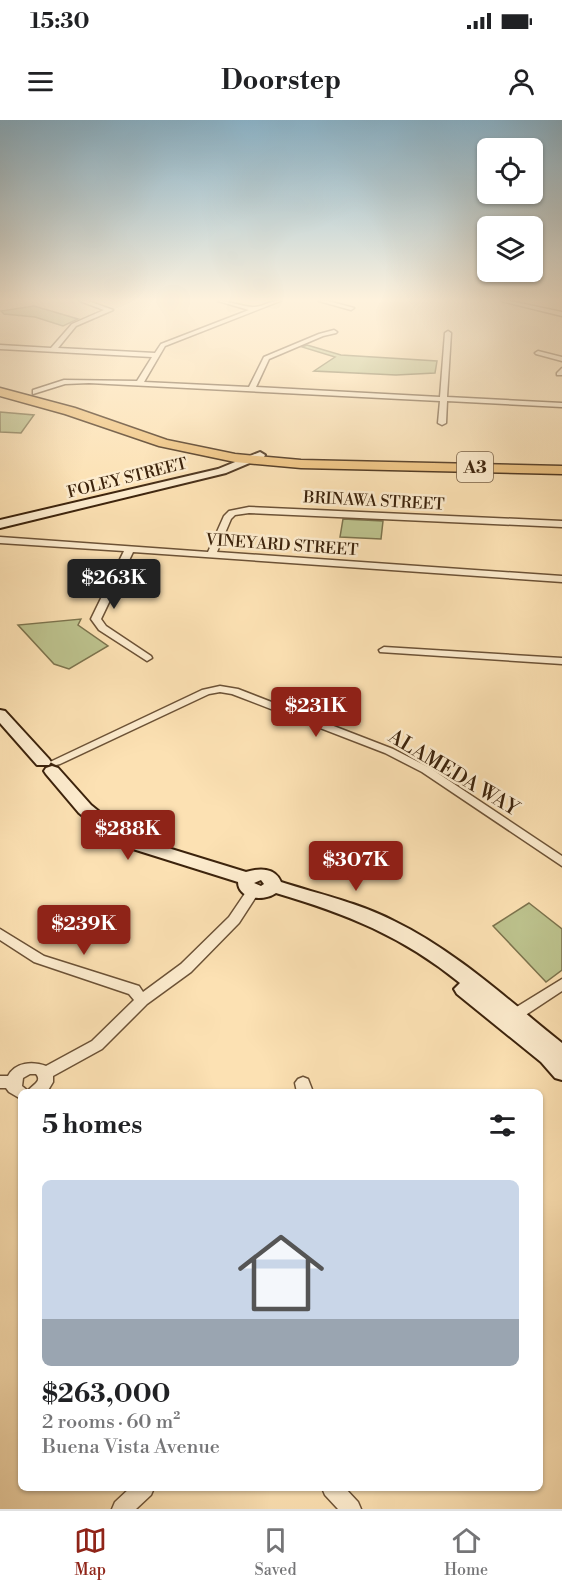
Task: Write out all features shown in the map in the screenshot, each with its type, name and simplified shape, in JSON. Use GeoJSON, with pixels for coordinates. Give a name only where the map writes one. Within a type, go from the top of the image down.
{"type":"FeatureCollection","features":[{"type":"Feature","properties":{"kind":"highway","name":"A3"},"geometry":{"type":"LineString","coordinates":[[0,388],[40,397],[164,443],[301,464],[341,463],[562,470]]}},
{"type":"Feature","properties":{"kind":"street"},"geometry":{"type":"LineString","coordinates":[[139,384],[150,366]]}},
{"type":"Feature","properties":{"kind":"street"},"geometry":{"type":"LineString","coordinates":[[251,390],[262,366]]}},
{"type":"Feature","properties":{"kind":"street"},"geometry":{"type":"LineString","coordinates":[[442,423],[446,366]]}},
{"type":"Feature","properties":{"kind":"street"},"geometry":{"type":"LineString","coordinates":[[40,397],[75,381],[562,405]]}},
{"type":"Feature","properties":{"kind":"street","name":"FOLEY STREET"},"geometry":{"type":"LineString","coordinates":[[0,524],[222,471],[255,457]]}},
{"type":"Feature","properties":{"kind":"street","name":"BRINAWA STREET"},"geometry":{"type":"LineString","coordinates":[[212,554],[227,518],[232,513],[249,510],[562,524]]}},
{"type":"Feature","properties":{"kind":"street","name":"VINEYARD STREET"},"geometry":{"type":"LineString","coordinates":[[0,540],[562,579]]}},
{"type":"Feature","properties":{"kind":"street"},"geometry":{"type":"LineString","coordinates":[[130,549],[96,619],[102,628],[147,658]]}},
{"type":"Feature","properties":{"kind":"street"},"geometry":{"type":"LineString","coordinates":[[384,650],[562,661]]}},
{"type":"Feature","properties":{"kind":"street","name":"ALAMEDA WAY"},"geometry":{"type":"LineString","coordinates":[[50,765],[199,695],[212,690],[227,690],[389,751],[426,770],[562,862]]}},
{"type":"Feature","properties":{"kind":"street"},"geometry":{"type":"LineString","coordinates":[[0,714],[50,765],[85,809],[123,840],[265,892],[273,886],[357,912],[389,926],[418,945],[455,982],[562,1054]]}},
{"type":"Feature","properties":{"kind":"street"},"geometry":{"type":"LineString","coordinates":[[45,1073],[97,1045],[142,1000],[186,969],[234,920],[250,885]]}},
{"type":"Feature","properties":{"kind":"street"},"geometry":{"type":"LineString","coordinates":[[0,934],[39,959],[134,990],[142,1000]]}},
{"type":"Feature","properties":{"kind":"street"},"geometry":{"type":"LineString","coordinates":[[510,1018],[562,984]]}},
{"type":"Feature","properties":{"kind":"street"},"geometry":{"type":"LineString","coordinates":[[510,1018],[562,1071]]}},
{"type":"Feature","properties":{"kind":"street"},"geometry":{"type":"LineString","coordinates":[[11,1086],[16,1075],[25,1069],[35,1068],[45,1073],[47,1080],[40,1089]]}},
{"type":"Feature","properties":{"kind":"street"},"geometry":{"type":"LineString","coordinates":[[122,1509],[141,1491]]}},
{"type":"Feature","properties":{"kind":"street"},"geometry":{"type":"LineString","coordinates":[[335,1491],[351,1509]]}},
{"type":"Feature","properties":{"kind":"green space"},"geometry":{"type":"Polygon","coordinates":[[[322,366],[436,366],[435,373],[396,375],[314,371],[322,366]]]}},
{"type":"Feature","properties":{"kind":"green space"},"geometry":{"type":"Polygon","coordinates":[[[0,412],[34,415],[21,433],[0,432],[0,412]]]}},
{"type":"Feature","properties":{"kind":"green space"},"geometry":{"type":"Polygon","coordinates":[[[343,519],[383,521],[381,539],[340,537],[343,519]]]}},
{"type":"Feature","properties":{"kind":"green space"},"geometry":{"type":"Polygon","coordinates":[[[81,619],[78,625],[108,646],[69,669],[54,664],[18,625],[81,619]]]}},
{"type":"Feature","properties":{"kind":"green space"},"geometry":{"type":"Polygon","coordinates":[[[529,903],[562,929],[562,970],[546,982],[493,926],[529,903]]]}}]}
